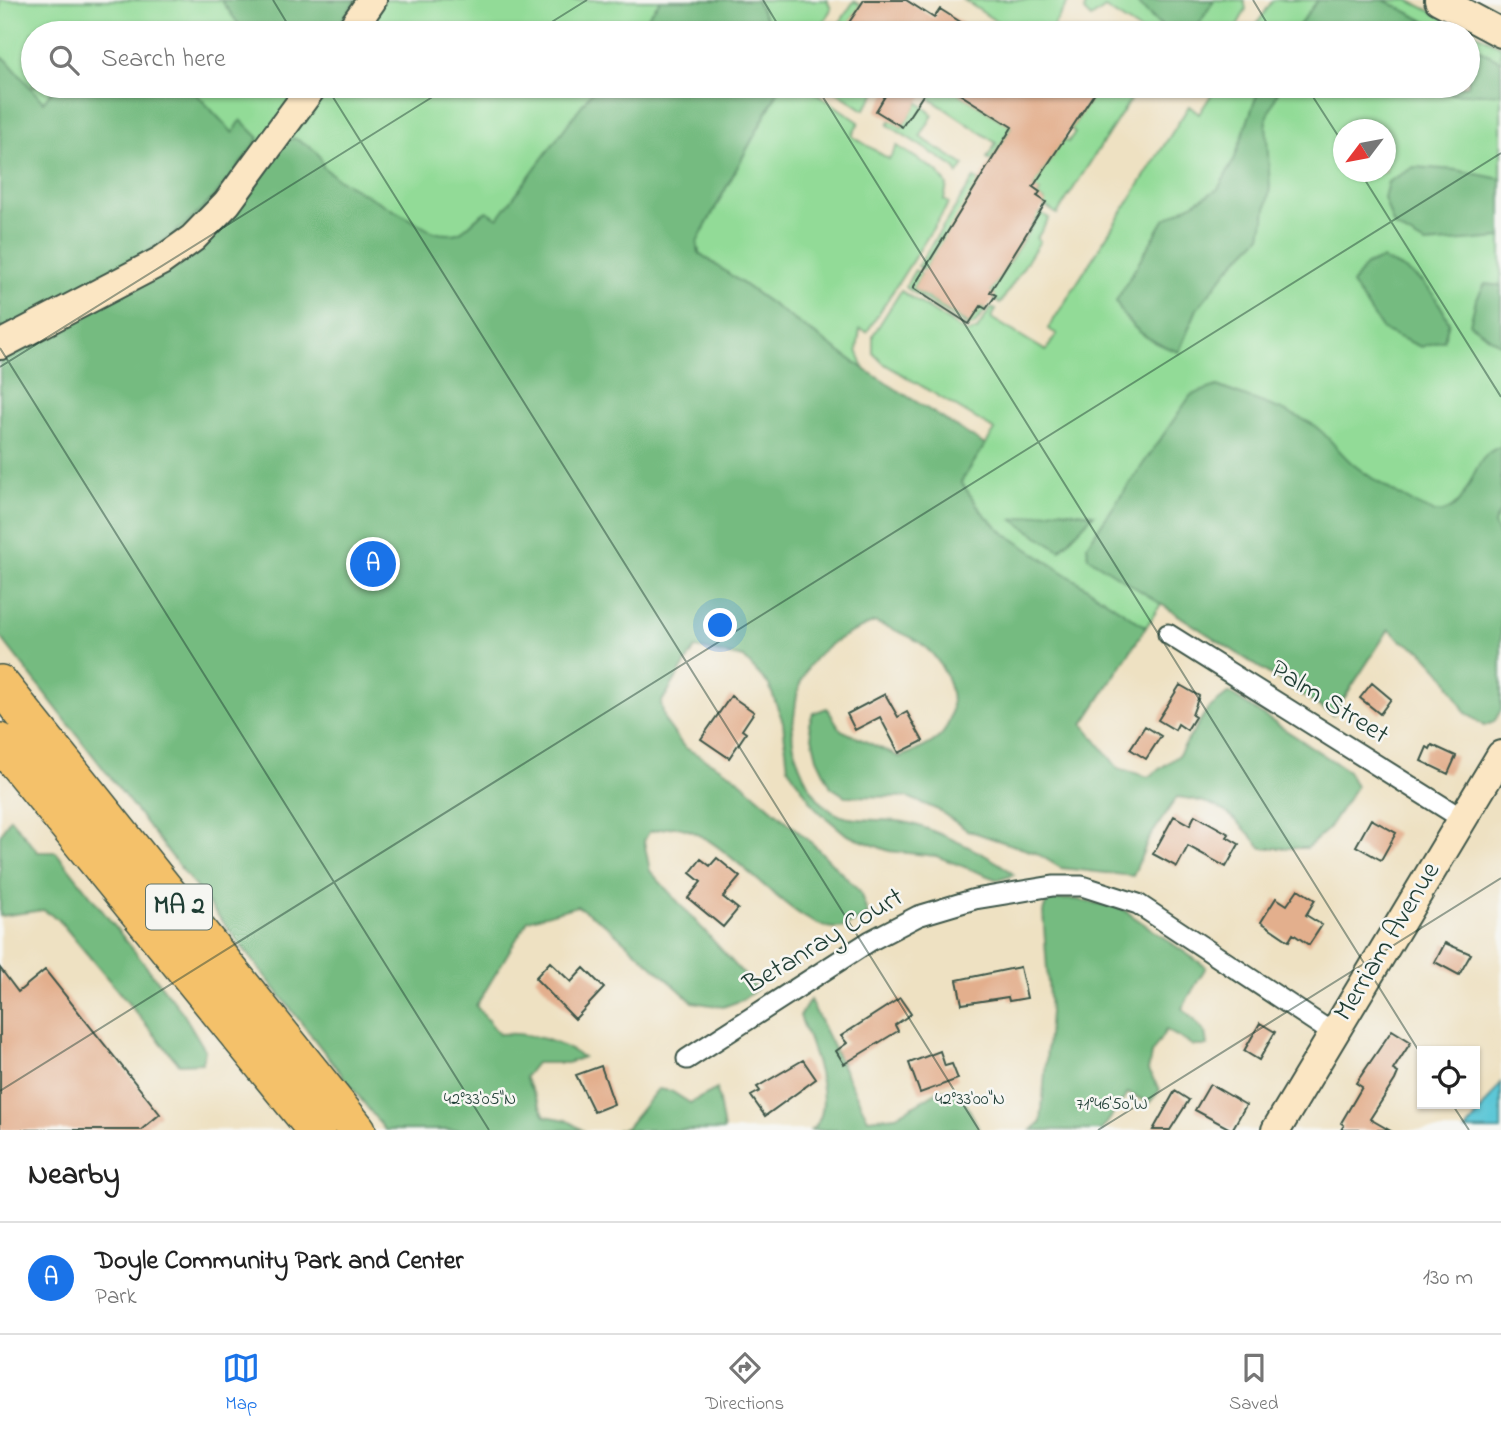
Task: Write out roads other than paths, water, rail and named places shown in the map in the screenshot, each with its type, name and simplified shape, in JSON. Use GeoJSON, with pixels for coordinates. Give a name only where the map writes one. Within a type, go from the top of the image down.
{"type":"FeatureCollection","features":[{"type":"Feature","properties":{"kind":"highway","name":"MA 2"},"geometry":{"type":"LineString","coordinates":[[0,684],[357,1130]]}},
{"type":"Feature","properties":{"kind":"highway","name":"MA 2"},"geometry":{"type":"LineString","coordinates":[[0,742],[316,1130]]}},
{"type":"Feature","properties":{"kind":"highway"},"geometry":{"type":"LineString","coordinates":[[323,1088],[363,1130]]}},
{"type":"Feature","properties":{"kind":"street"},"geometry":{"type":"LineString","coordinates":[[357,21],[372,0]]}},
{"type":"Feature","properties":{"kind":"street"},"geometry":{"type":"LineString","coordinates":[[1439,0],[1478,21]]}},
{"type":"Feature","properties":{"kind":"street"},"geometry":{"type":"LineString","coordinates":[[1480,22],[1501,33]]}},
{"type":"Feature","properties":{"kind":"street"},"geometry":{"type":"LineString","coordinates":[[0,345],[161,261],[193,238],[227,203],[304,98]]}},
{"type":"Feature","properties":{"kind":"street","name":"Palm Street"},"geometry":{"type":"LineString","coordinates":[[1168,634],[1461,818]]}},
{"type":"Feature","properties":{"kind":"street","name":"Merriam Avenue"},"geometry":{"type":"LineString","coordinates":[[1276,1130],[1501,755]]}},
{"type":"Feature","properties":{"kind":"street","name":"Betanray Court"},"geometry":{"type":"LineString","coordinates":[[687,1059],[870,941],[918,916],[975,899],[1053,886],[1091,888],[1138,904],[1334,1034]]}},
{"type":"Feature","properties":{"kind":"water"},"geometry":{"type":"Polygon","coordinates":[[[1501,1083],[1501,1130],[1466,1130],[1467,1129],[1501,1083]]]}},
{"type":"Feature","properties":{"kind":"place","name":"Doyle Community Park and Center"},"geometry":{"type":"Point","coordinates":[373,564]}}]}
